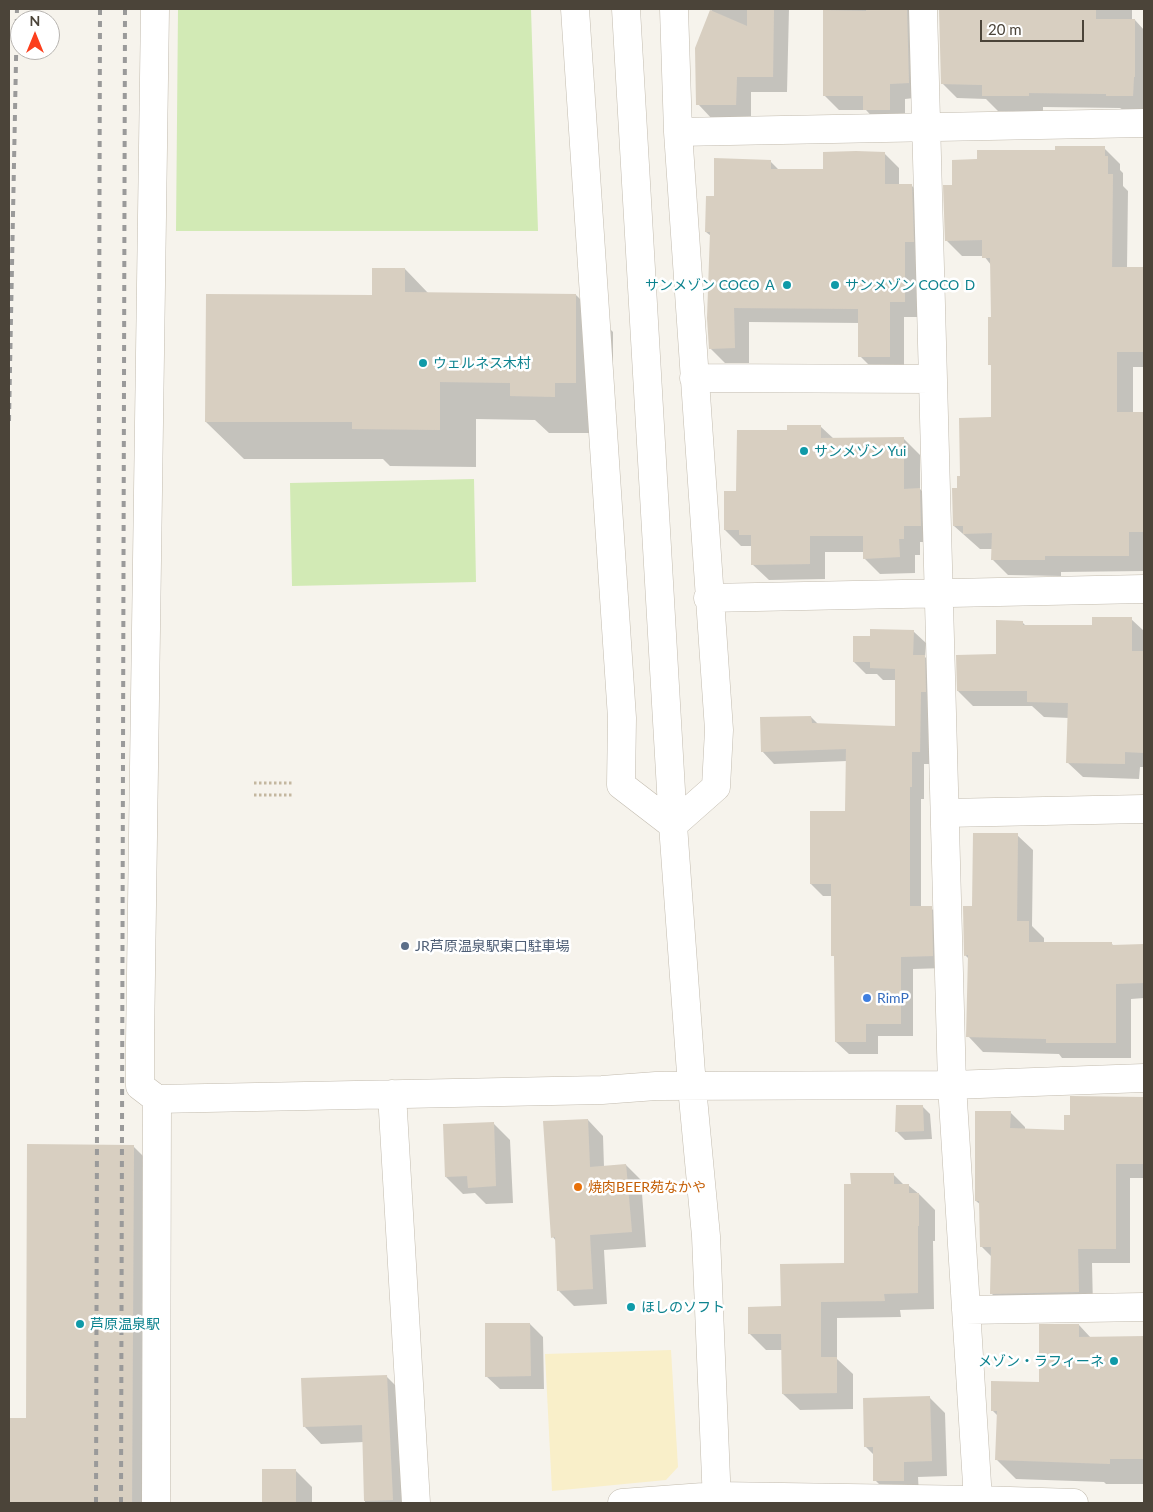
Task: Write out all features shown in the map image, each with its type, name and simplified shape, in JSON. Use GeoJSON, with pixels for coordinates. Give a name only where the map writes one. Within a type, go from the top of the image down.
{"type":"FeatureCollection","features":[{"type":"Feature","properties":{"kind":"street"},"geometry":{"type":"LineString","coordinates":[[155,9],[140,1086],[157,1099],[602,1090],[656,1086],[952,1085],[1144,1078]]}},
{"type":"Feature","properties":{"kind":"street"},"geometry":{"type":"LineString","coordinates":[[575,9],[622,718],[621,785],[673,825]]}},
{"type":"Feature","properties":{"kind":"street"},"geometry":{"type":"LineString","coordinates":[[626,9],[673,825],[692,1087],[706,1236],[717,1500]]}},
{"type":"Feature","properties":{"kind":"street"},"geometry":{"type":"LineString","coordinates":[[673,825],[716,788],[719,730],[708,598],[678,132],[674,9]]}},
{"type":"Feature","properties":{"kind":"street"},"geometry":{"type":"LineString","coordinates":[[923,9],[952,1085],[978,1500]]}},
{"type":"Feature","properties":{"kind":"street"},"geometry":{"type":"LineString","coordinates":[[678,132],[1144,123]]}},
{"type":"Feature","properties":{"kind":"street"},"geometry":{"type":"LineString","coordinates":[[694,378],[933,379]]}},
{"type":"Feature","properties":{"kind":"street"},"geometry":{"type":"LineString","coordinates":[[708,598],[1144,588]]}},
{"type":"Feature","properties":{"kind":"street"},"geometry":{"type":"LineString","coordinates":[[945,813],[1144,809]]}},
{"type":"Feature","properties":{"kind":"street"},"geometry":{"type":"LineString","coordinates":[[392,1094],[416,1503]]}},
{"type":"Feature","properties":{"kind":"street"},"geometry":{"type":"LineString","coordinates":[[156,1503],[157,1099]]}},
{"type":"Feature","properties":{"kind":"street"},"geometry":{"type":"LineString","coordinates":[[966,1310],[1144,1307]]}},
{"type":"Feature","properties":{"kind":"street"},"geometry":{"type":"LineString","coordinates":[[622,1503],[717,1500],[978,1500],[1074,1503]]}},
{"type":"Feature","properties":{"kind":"path"},"geometry":{"type":"LineString","coordinates":[[254,784],[293,783]]}},
{"type":"Feature","properties":{"kind":"path"},"geometry":{"type":"LineString","coordinates":[[254,795],[293,795]]}},
{"type":"Feature","properties":{"kind":"green space"},"geometry":{"type":"Polygon","coordinates":[[[178,9],[531,9],[538,231],[176,231],[178,9]]]}},
{"type":"Feature","properties":{"kind":"green space"},"geometry":{"type":"Polygon","coordinates":[[[474,479],[476,582],[292,586],[290,483],[474,479]]]}},
{"type":"Feature","properties":{"kind":"sand"},"geometry":{"type":"Polygon","coordinates":[[[671,1350],[678,1467],[666,1480],[552,1491],[545,1354],[671,1350]]]}},
{"type":"Feature","properties":{"kind":"building"},"geometry":{"type":"Polygon","coordinates":[[[747,9],[774,9],[773,77],[737,77],[736,105],[696,105],[695,48],[710,10],[747,26],[747,9]]]}},
{"type":"Feature","properties":{"kind":"building"},"geometry":{"type":"Polygon","coordinates":[[[866,9],[907,9],[909,83],[890,84],[890,110],[863,110],[863,96],[823,96],[823,10],[866,11],[866,9]]]}},
{"type":"Feature","properties":{"kind":"building"},"geometry":{"type":"Polygon","coordinates":[[[939,9],[1096,9],[1096,19],[1135,19],[1135,77],[1133,96],[1029,93],[1029,96],[982,96],[982,85],[941,84],[939,9]]]}},
{"type":"Feature","properties":{"kind":"building"},"geometry":{"type":"Polygon","coordinates":[[[1055,146],[1105,146],[1105,156],[1108,156],[1108,174],[1113,174],[1112,267],[1144,267],[1144,352],[1117,352],[1117,412],[1144,412],[1144,532],[1129,532],[1129,556],[1045,556],[1045,560],[991,560],[992,533],[963,534],[963,526],[953,526],[952,488],[957,488],[957,476],[960,476],[959,418],[991,417],[991,365],[988,365],[988,317],[991,317],[990,258],[982,258],[982,240],[945,241],[943,185],[952,185],[952,160],[977,159],[977,150],[1055,150],[1055,146]]]}},
{"type":"Feature","properties":{"kind":"building"},"geometry":{"type":"Polygon","coordinates":[[[823,152],[885,152],[885,184],[912,184],[914,242],[905,242],[905,302],[890,302],[890,357],[858,357],[858,309],[734,308],[735,348],[709,349],[707,318],[710,232],[705,232],[706,196],[714,196],[714,158],[771,160],[771,169],[823,169],[823,152]]]}},
{"type":"Feature","properties":{"kind":"building"},"geometry":{"type":"Polygon","coordinates":[[[372,268],[405,268],[405,292],[576,294],[576,383],[555,383],[555,397],[510,396],[510,383],[440,382],[440,430],[352,429],[352,422],[205,422],[206,294],[372,295],[372,268]]]}},
{"type":"Feature","properties":{"kind":"building"},"geometry":{"type":"Polygon","coordinates":[[[787,425],[821,425],[821,438],[904,437],[904,489],[920,488],[921,526],[904,526],[904,539],[899,539],[900,557],[863,559],[863,536],[810,536],[810,564],[751,565],[751,535],[739,535],[739,530],[724,530],[724,491],[736,491],[737,430],[787,430],[787,425]]]}},
{"type":"Feature","properties":{"kind":"building"},"geometry":{"type":"Polygon","coordinates":[[[1092,617],[1132,617],[1132,651],[1144,651],[1144,753],[1125,752],[1125,764],[1066,763],[1068,703],[1027,702],[1027,691],[957,691],[956,655],[996,654],[996,620],[1023,621],[1023,625],[1092,625],[1092,617]]]}},
{"type":"Feature","properties":{"kind":"building"},"geometry":{"type":"Polygon","coordinates":[[[870,629],[914,630],[913,655],[925,655],[926,692],[921,692],[920,752],[912,752],[912,787],[910,787],[910,906],[932,906],[933,956],[901,957],[901,1024],[866,1024],[866,1042],[835,1042],[834,956],[831,956],[831,884],[810,884],[810,811],[845,811],[846,749],[761,752],[760,717],[811,716],[812,723],[895,726],[895,669],[870,668],[870,662],[853,662],[853,636],[870,636],[870,629]]]}},
{"type":"Feature","properties":{"kind":"building"},"geometry":{"type":"Polygon","coordinates":[[[973,833],[1018,833],[1017,921],[1029,921],[1029,942],[1112,942],[1112,945],[1144,944],[1144,983],[1116,984],[1116,1043],[1046,1043],[1046,1039],[966,1037],[968,955],[964,956],[963,906],[972,906],[973,833]]]}},
{"type":"Feature","properties":{"kind":"building"},"geometry":{"type":"Polygon","coordinates":[[[1070,1096],[1144,1097],[1144,1164],[1116,1164],[1116,1249],[1078,1249],[1079,1292],[990,1294],[991,1247],[980,1247],[979,1201],[975,1201],[975,1111],[1011,1111],[1010,1128],[1064,1130],[1064,1115],[1070,1115],[1070,1096]]]}},
{"type":"Feature","properties":{"kind":"building"},"geometry":{"type":"Polygon","coordinates":[[[896,1105],[923,1105],[924,1131],[895,1132],[896,1105]]]}},
{"type":"Feature","properties":{"kind":"building"},"geometry":{"type":"Polygon","coordinates":[[[588,1119],[590,1167],[626,1164],[632,1232],[590,1235],[593,1289],[557,1291],[555,1237],[551,1238],[543,1121],[588,1119]]]}},
{"type":"Feature","properties":{"kind":"building"},"geometry":{"type":"Polygon","coordinates":[[[494,1122],[496,1186],[468,1188],[467,1176],[445,1177],[443,1124],[494,1122]]]}},
{"type":"Feature","properties":{"kind":"building","name":"芦原温泉駅"},"geometry":{"type":"Polygon","coordinates":[[[27,1144],[134,1145],[132,1503],[9,1503],[9,1418],[26,1418],[27,1144]]]}},
{"type":"Feature","properties":{"kind":"building"},"geometry":{"type":"Polygon","coordinates":[[[850,1173],[894,1173],[894,1184],[909,1184],[909,1193],[919,1193],[918,1293],[884,1294],[885,1301],[821,1302],[821,1357],[837,1357],[837,1393],[782,1394],[781,1334],[748,1334],[748,1307],[781,1306],[780,1264],[844,1263],[844,1184],[851,1184],[850,1173]]]}},
{"type":"Feature","properties":{"kind":"building"},"geometry":{"type":"Polygon","coordinates":[[[485,1323],[530,1323],[531,1376],[485,1377],[485,1323]]]}},
{"type":"Feature","properties":{"kind":"building"},"geometry":{"type":"Polygon","coordinates":[[[1039,1324],[1079,1324],[1079,1337],[1144,1336],[1144,1459],[1110,1459],[1110,1464],[995,1460],[997,1411],[991,1411],[991,1381],[1039,1382],[1039,1324]]]}},
{"type":"Feature","properties":{"kind":"building"},"geometry":{"type":"Polygon","coordinates":[[[387,1375],[393,1500],[364,1501],[362,1425],[303,1427],[301,1378],[387,1375]]]}},
{"type":"Feature","properties":{"kind":"building"},"geometry":{"type":"Polygon","coordinates":[[[930,1396],[932,1461],[904,1462],[904,1481],[873,1481],[873,1447],[864,1447],[863,1398],[930,1396]]]}},
{"type":"Feature","properties":{"kind":"building"},"geometry":{"type":"Polygon","coordinates":[[[262,1469],[296,1469],[296,1503],[262,1503],[262,1469]]]}},
{"type":"Feature","properties":{"kind":"railway"},"geometry":{"type":"LineString","coordinates":[[9,421],[17,9]]}},
{"type":"Feature","properties":{"kind":"railway"},"geometry":{"type":"LineString","coordinates":[[96,1503],[100,9]]}},
{"type":"Feature","properties":{"kind":"railway"},"geometry":{"type":"LineString","coordinates":[[121,1503],[125,9]]}},
{"type":"Feature","properties":{"kind":"place","name":"サンメゾン COCO Ａ"},"geometry":{"type":"Point","coordinates":[787,285]}},
{"type":"Feature","properties":{"kind":"place","name":"サンメゾン COCO Ｄ"},"geometry":{"type":"Point","coordinates":[835,285]}},
{"type":"Feature","properties":{"kind":"place","name":"ウェルネス木村"},"geometry":{"type":"Point","coordinates":[423,363]}},
{"type":"Feature","properties":{"kind":"place","name":"サンメゾン Yui"},"geometry":{"type":"Point","coordinates":[804,451]}},
{"type":"Feature","properties":{"kind":"place","name":"JR芦原温泉駅東口駐車場"},"geometry":{"type":"Point","coordinates":[405,946]}},
{"type":"Feature","properties":{"kind":"place","name":"RimP"},"geometry":{"type":"Point","coordinates":[867,998]}},
{"type":"Feature","properties":{"kind":"place","name":"焼肉BEER苑なかや"},"geometry":{"type":"Point","coordinates":[578,1187]}},
{"type":"Feature","properties":{"kind":"place","name":"ほしのソフト"},"geometry":{"type":"Point","coordinates":[631,1307]}},
{"type":"Feature","properties":{"kind":"place","name":"芦原温泉駅"},"geometry":{"type":"Point","coordinates":[80,1324]}},
{"type":"Feature","properties":{"kind":"place","name":"メゾン・ラフィーネ"},"geometry":{"type":"Point","coordinates":[1114,1361]}}]}
